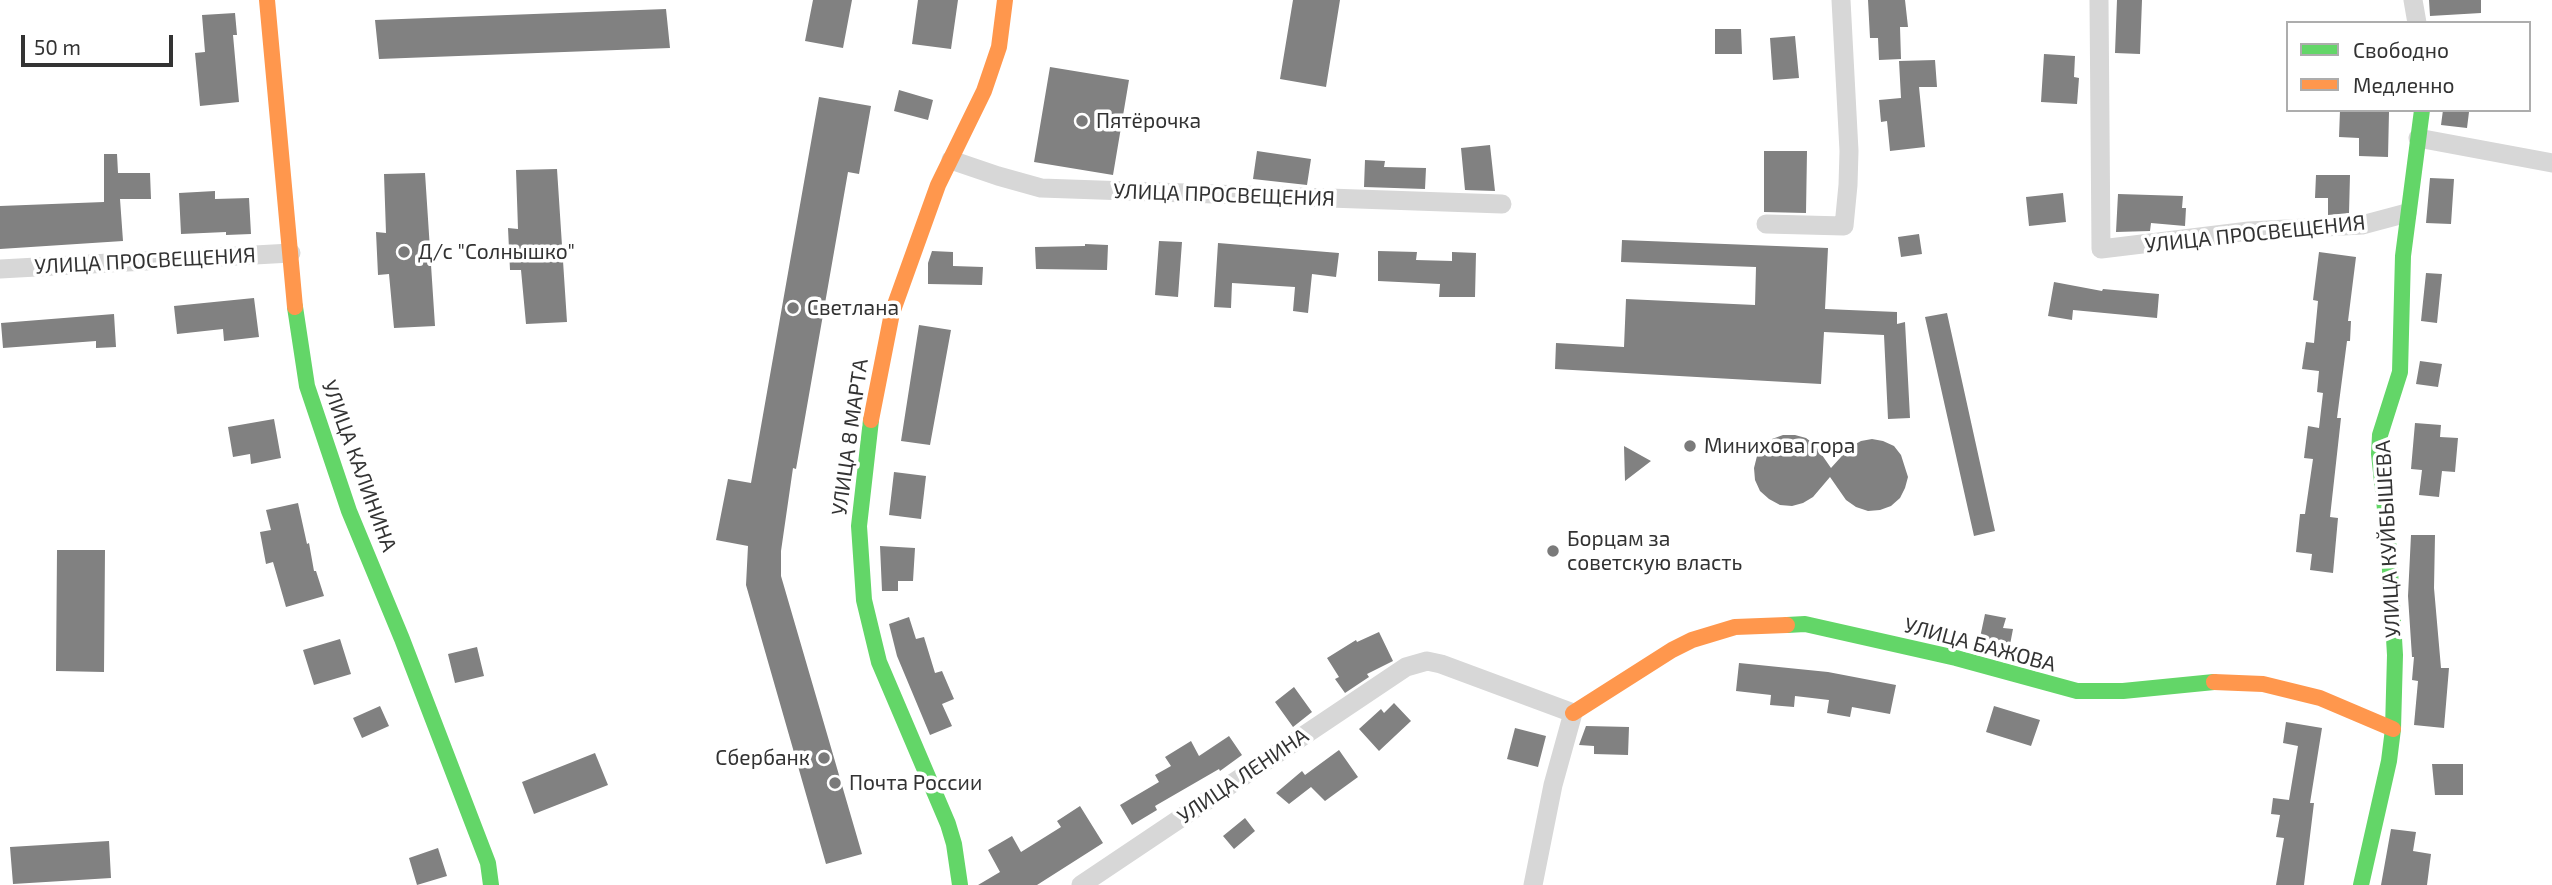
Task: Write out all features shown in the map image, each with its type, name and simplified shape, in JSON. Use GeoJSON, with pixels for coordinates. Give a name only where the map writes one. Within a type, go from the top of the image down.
{"type":"FeatureCollection","features":[{"type":"Feature","properties":{"kind":"street","name":"УЛИЦА КАЛИНИНА"},"geometry":{"type":"LineString","coordinates":[[267,0],[298,333],[314,412],[349,511],[397,626],[488,863],[491,885]]}},
{"type":"Feature","properties":{"kind":"street","name":"УЛИЦА 8 МАРТА"},"geometry":{"type":"LineString","coordinates":[[960,885],[948,824],[879,662],[864,600],[859,537],[872,412],[892,313],[938,186],[984,91],[999,47],[1005,0]]}},
{"type":"Feature","properties":{"kind":"street"},"geometry":{"type":"LineString","coordinates":[[1766,224],[1844,226],[1849,151],[1841,0]]}},
{"type":"Feature","properties":{"kind":"street","name":"УЛИЦА ПРОСВЕЩЕНИЯ"},"geometry":{"type":"LineString","coordinates":[[2099,0],[2101,249],[2249,231],[2362,225],[2407,213]]}},
{"type":"Feature","properties":{"kind":"street"},"geometry":{"type":"LineString","coordinates":[[2413,0],[2417,21]]}},
{"type":"Feature","properties":{"kind":"street","name":"УЛИЦА КУЙБЫШЕВА"},"geometry":{"type":"LineString","coordinates":[[2361,885],[2389,761],[2393,729],[2395,655],[2389,549],[2379,454],[2387,411],[2400,372],[2403,256],[2422,112]]}},
{"type":"Feature","properties":{"kind":"street"},"geometry":{"type":"LineString","coordinates":[[2418,138],[2552,163]]}},
{"type":"Feature","properties":{"kind":"street","name":"УЛИЦА ПРОСВЕЩЕНИЯ"},"geometry":{"type":"LineString","coordinates":[[951,160],[1041,187],[1502,204]]}},
{"type":"Feature","properties":{"kind":"street","name":"УЛИЦА ПРОСВЕЩЕНИЯ"},"geometry":{"type":"LineString","coordinates":[[0,269],[290,253]]}},
{"type":"Feature","properties":{"kind":"street","name":"УЛИЦА БАЖОВА"},"geometry":{"type":"LineString","coordinates":[[1573,713],[1692,640],[1735,627],[1805,624],[1956,657],[2077,691],[2123,691],[2164,685],[2220,682],[2263,684],[2320,698],[2393,729]]}},
{"type":"Feature","properties":{"kind":"street","name":"УЛИЦА ЛЕНИНА"},"geometry":{"type":"LineString","coordinates":[[1081,885],[1406,667],[1427,661],[1441,664],[1573,713]]}},
{"type":"Feature","properties":{"kind":"street"},"geometry":{"type":"LineString","coordinates":[[1533,885],[1553,785],[1573,713]]}},
{"type":"Feature","properties":{"kind":"building"},"geometry":{"type":"Polygon","coordinates":[[[813,0],[852,0],[843,48],[805,41],[813,0]]]}},
{"type":"Feature","properties":{"kind":"building"},"geometry":{"type":"Polygon","coordinates":[[[918,0],[958,0],[951,49],[912,44],[918,0]]]}},
{"type":"Feature","properties":{"kind":"building"},"geometry":{"type":"Polygon","coordinates":[[[1293,0],[1340,0],[1326,87],[1280,79],[1293,0]]]}},
{"type":"Feature","properties":{"kind":"building"},"geometry":{"type":"Polygon","coordinates":[[[1868,0],[1905,0],[1908,27],[1900,27],[1901,59],[1879,60],[1878,38],[1870,38],[1868,0]]]}},
{"type":"Feature","properties":{"kind":"building"},"geometry":{"type":"Polygon","coordinates":[[[2117,0],[2142,0],[2140,54],[2115,53],[2117,0]]]}},
{"type":"Feature","properties":{"kind":"building"},"geometry":{"type":"Polygon","coordinates":[[[2429,0],[2481,0],[2481,13],[2430,16],[2429,0]]]}},
{"type":"Feature","properties":{"kind":"building"},"geometry":{"type":"Polygon","coordinates":[[[666,9],[670,48],[379,59],[375,20],[666,9]]]}},
{"type":"Feature","properties":{"kind":"building"},"geometry":{"type":"Polygon","coordinates":[[[235,13],[237,35],[233,35],[239,102],[200,106],[195,53],[205,52],[202,15],[235,13]]]}},
{"type":"Feature","properties":{"kind":"building"},"geometry":{"type":"Polygon","coordinates":[[[1715,29],[1741,29],[1742,54],[1715,54],[1715,29]]]}},
{"type":"Feature","properties":{"kind":"building"},"geometry":{"type":"Polygon","coordinates":[[[1795,36],[1799,78],[1773,80],[1770,38],[1795,36]]]}},
{"type":"Feature","properties":{"kind":"building"},"geometry":{"type":"Polygon","coordinates":[[[2044,54],[2075,56],[2074,77],[2079,78],[2077,104],[2041,102],[2044,54]]]}},
{"type":"Feature","properties":{"kind":"building"},"geometry":{"type":"Polygon","coordinates":[[[1935,60],[1937,87],[1919,87],[1925,147],[1890,151],[1887,121],[1881,122],[1879,100],[1901,98],[1899,61],[1935,60]]]}},
{"type":"Feature","properties":{"kind":"building","name":"Пятёрочка"},"geometry":{"type":"Polygon","coordinates":[[[1050,67],[1129,80],[1113,175],[1034,162],[1050,67]]]}},
{"type":"Feature","properties":{"kind":"building"},"geometry":{"type":"Polygon","coordinates":[[[899,90],[933,100],[928,120],[894,111],[899,90]]]}},
{"type":"Feature","properties":{"kind":"building"},"geometry":{"type":"Polygon","coordinates":[[[819,97],[871,106],[859,174],[848,172],[796,469],[793,468],[781,551],[781,576],[862,854],[826,864],[746,585],[748,546],[716,540],[728,479],[751,483],[819,97]]]}},
{"type":"Feature","properties":{"kind":"building"},"geometry":{"type":"Polygon","coordinates":[[[2340,112],[2389,112],[2388,157],[2359,156],[2359,138],[2339,137],[2340,112]]]}},
{"type":"Feature","properties":{"kind":"building"},"geometry":{"type":"Polygon","coordinates":[[[2443,112],[2469,112],[2467,128],[2441,125],[2443,112]]]}},
{"type":"Feature","properties":{"kind":"building"},"geometry":{"type":"Polygon","coordinates":[[[1490,145],[1495,191],[1465,190],[1461,148],[1490,145]]]}},
{"type":"Feature","properties":{"kind":"building"},"geometry":{"type":"Polygon","coordinates":[[[1257,151],[1311,159],[1307,185],[1253,179],[1257,151]]]}},
{"type":"Feature","properties":{"kind":"building"},"geometry":{"type":"Polygon","coordinates":[[[1764,151],[1807,151],[1806,213],[1764,212],[1764,151]]]}},
{"type":"Feature","properties":{"kind":"building"},"geometry":{"type":"Polygon","coordinates":[[[104,154],[117,154],[118,173],[150,173],[151,199],[120,199],[123,241],[0,249],[0,206],[104,202],[104,154]]]}},
{"type":"Feature","properties":{"kind":"building"},"geometry":{"type":"Polygon","coordinates":[[[1365,160],[1385,161],[1384,167],[1426,168],[1425,189],[1364,187],[1365,160]]]}},
{"type":"Feature","properties":{"kind":"building"},"geometry":{"type":"Polygon","coordinates":[[[557,169],[567,322],[526,324],[521,270],[510,270],[508,228],[518,229],[516,170],[557,169]]]}},
{"type":"Feature","properties":{"kind":"building"},"geometry":{"type":"Polygon","coordinates":[[[425,173],[435,326],[394,328],[389,274],[378,275],[376,232],[386,233],[384,174],[425,173]]]}},
{"type":"Feature","properties":{"kind":"building"},"geometry":{"type":"Polygon","coordinates":[[[2316,175],[2350,175],[2349,213],[2328,215],[2328,198],[2315,198],[2316,175]]]}},
{"type":"Feature","properties":{"kind":"building"},"geometry":{"type":"Polygon","coordinates":[[[2430,178],[2454,179],[2451,224],[2426,223],[2430,178]]]}},
{"type":"Feature","properties":{"kind":"building"},"geometry":{"type":"Polygon","coordinates":[[[215,191],[215,199],[249,198],[251,234],[181,234],[179,193],[215,191]]]}},
{"type":"Feature","properties":{"kind":"building"},"geometry":{"type":"Polygon","coordinates":[[[2063,193],[2066,222],[2029,226],[2026,197],[2063,193]]]}},
{"type":"Feature","properties":{"kind":"building"},"geometry":{"type":"Polygon","coordinates":[[[2118,194],[2183,196],[2182,208],[2186,208],[2185,226],[2151,223],[2150,231],[2116,232],[2118,194]]]}},
{"type":"Feature","properties":{"kind":"building"},"geometry":{"type":"Polygon","coordinates":[[[1919,234],[1922,254],[1901,257],[1898,237],[1919,234]]]}},
{"type":"Feature","properties":{"kind":"building"},"geometry":{"type":"Polygon","coordinates":[[[1622,240],[1828,248],[1825,309],[1897,312],[1897,324],[1905,322],[1910,418],[1888,419],[1884,335],[1824,332],[1821,384],[1555,369],[1556,343],[1624,347],[1626,299],[1755,305],[1756,267],[1621,262],[1622,240]]]}},
{"type":"Feature","properties":{"kind":"building"},"geometry":{"type":"Polygon","coordinates":[[[1159,241],[1182,242],[1178,297],[1155,295],[1159,241]]]}},
{"type":"Feature","properties":{"kind":"building"},"geometry":{"type":"Polygon","coordinates":[[[1218,243],[1339,253],[1336,277],[1312,274],[1308,313],[1293,311],[1295,287],[1232,283],[1231,308],[1214,307],[1218,243]]]}},
{"type":"Feature","properties":{"kind":"building"},"geometry":{"type":"Polygon","coordinates":[[[1108,245],[1107,270],[1036,269],[1035,247],[1108,245]]]}},
{"type":"Feature","properties":{"kind":"building"},"geometry":{"type":"Polygon","coordinates":[[[932,251],[953,252],[953,266],[983,267],[982,285],[928,284],[928,263],[932,251]]]}},
{"type":"Feature","properties":{"kind":"building"},"geometry":{"type":"Polygon","coordinates":[[[1378,251],[1417,252],[1416,260],[1452,261],[1452,252],[1476,253],[1475,297],[1439,297],[1440,284],[1378,281],[1378,251]]]}},
{"type":"Feature","properties":{"kind":"building"},"geometry":{"type":"Polygon","coordinates":[[[2319,252],[2356,257],[2348,321],[2351,321],[2350,341],[2347,341],[2337,418],[2341,418],[2330,517],[2338,518],[2333,573],[2310,570],[2312,554],[2296,552],[2300,514],[2305,514],[2313,459],[2304,458],[2308,426],[2319,428],[2323,393],[2317,392],[2319,371],[2302,369],[2306,342],[2314,343],[2318,301],[2313,300],[2319,252]]]}},
{"type":"Feature","properties":{"kind":"building"},"geometry":{"type":"Polygon","coordinates":[[[2426,273],[2442,274],[2437,323],[2421,321],[2426,273]]]}},
{"type":"Feature","properties":{"kind":"building"},"geometry":{"type":"Polygon","coordinates":[[[2054,282],[2102,291],[2159,294],[2157,318],[2073,310],[2072,320],[2048,316],[2054,282]]]}},
{"type":"Feature","properties":{"kind":"building"},"geometry":{"type":"Polygon","coordinates":[[[254,298],[259,337],[224,341],[223,329],[177,334],[174,306],[254,298]]]}},
{"type":"Feature","properties":{"kind":"building"},"geometry":{"type":"Polygon","coordinates":[[[1947,313],[1995,531],[1974,536],[1925,317],[1947,313]]]}},
{"type":"Feature","properties":{"kind":"building"},"geometry":{"type":"Polygon","coordinates":[[[114,314],[116,347],[96,348],[96,341],[3,348],[1,323],[114,314]]]}},
{"type":"Feature","properties":{"kind":"building"},"geometry":{"type":"Polygon","coordinates":[[[919,325],[951,330],[930,445],[901,441],[919,325]]]}},
{"type":"Feature","properties":{"kind":"building"},"geometry":{"type":"Polygon","coordinates":[[[2420,361],[2442,364],[2438,387],[2416,384],[2420,361]]]}},
{"type":"Feature","properties":{"kind":"building"},"geometry":{"type":"Polygon","coordinates":[[[274,419],[281,458],[251,464],[250,454],[233,457],[228,427],[274,419]]]}},
{"type":"Feature","properties":{"kind":"building"},"geometry":{"type":"Polygon","coordinates":[[[2415,423],[2441,425],[2440,437],[2458,438],[2455,472],[2442,471],[2439,497],[2419,495],[2422,470],[2411,469],[2415,423]]]}},
{"type":"Feature","properties":{"kind":"building"},"geometry":{"type":"Polygon","coordinates":[[[1783,435],[1806,438],[1815,445],[1831,468],[1850,447],[1861,441],[1883,441],[1894,446],[1901,455],[1908,477],[1905,488],[1900,498],[1891,506],[1868,511],[1846,500],[1830,477],[1813,497],[1803,503],[1780,505],[1760,491],[1754,468],[1763,446],[1783,435]]]}},
{"type":"Feature","properties":{"kind":"building"},"geometry":{"type":"Polygon","coordinates":[[[1624,446],[1651,461],[1625,481],[1624,446]]]}},
{"type":"Feature","properties":{"kind":"building"},"geometry":{"type":"Polygon","coordinates":[[[894,472],[926,476],[921,519],[889,515],[894,472]]]}},
{"type":"Feature","properties":{"kind":"building"},"geometry":{"type":"Polygon","coordinates":[[[298,503],[314,571],[324,596],[286,607],[273,562],[266,564],[260,532],[271,530],[266,510],[298,503]]]}},
{"type":"Feature","properties":{"kind":"building"},"geometry":{"type":"Polygon","coordinates":[[[2411,535],[2435,535],[2434,588],[2441,668],[2449,668],[2444,728],[2414,725],[2418,681],[2412,680],[2414,657],[2408,596],[2411,535]]]}},
{"type":"Feature","properties":{"kind":"building"},"geometry":{"type":"Polygon","coordinates":[[[880,546],[915,548],[913,581],[898,581],[898,591],[882,591],[880,546]]]}},
{"type":"Feature","properties":{"kind":"building"},"geometry":{"type":"Polygon","coordinates":[[[57,550],[105,550],[104,672],[56,671],[57,550]]]}},
{"type":"Feature","properties":{"kind":"building"},"geometry":{"type":"Polygon","coordinates":[[[1985,614],[2006,618],[2003,628],[2013,629],[2008,655],[1978,647],[1985,614]]]}},
{"type":"Feature","properties":{"kind":"building"},"geometry":{"type":"Polygon","coordinates":[[[909,617],[916,639],[924,637],[935,673],[942,671],[954,699],[942,704],[952,726],[930,735],[897,656],[889,624],[909,617]]]}},
{"type":"Feature","properties":{"kind":"building"},"geometry":{"type":"Polygon","coordinates":[[[1379,632],[1393,661],[1367,674],[1369,677],[1345,693],[1335,679],[1339,677],[1327,658],[1356,640],[1357,642],[1379,632]]]}},
{"type":"Feature","properties":{"kind":"building"},"geometry":{"type":"Polygon","coordinates":[[[340,639],[351,674],[314,685],[303,650],[340,639]]]}},
{"type":"Feature","properties":{"kind":"building"},"geometry":{"type":"Polygon","coordinates":[[[477,647],[484,676],[455,683],[448,654],[477,647]]]}},
{"type":"Feature","properties":{"kind":"building"},"geometry":{"type":"Polygon","coordinates":[[[1739,663],[1828,672],[1896,685],[1890,714],[1852,707],[1850,717],[1827,713],[1829,700],[1795,696],[1794,707],[1770,705],[1771,695],[1736,691],[1739,663]]]}},
{"type":"Feature","properties":{"kind":"building"},"geometry":{"type":"Polygon","coordinates":[[[1294,687],[1312,712],[1293,727],[1275,702],[1294,687]]]}},
{"type":"Feature","properties":{"kind":"building"},"geometry":{"type":"Polygon","coordinates":[[[1394,703],[1411,721],[1379,751],[1359,729],[1381,709],[1384,713],[1394,703]]]}},
{"type":"Feature","properties":{"kind":"building"},"geometry":{"type":"Polygon","coordinates":[[[380,706],[389,726],[362,738],[353,718],[380,706]]]}},
{"type":"Feature","properties":{"kind":"building"},"geometry":{"type":"Polygon","coordinates":[[[1994,706],[2040,720],[2031,746],[1986,732],[1994,706]]]}},
{"type":"Feature","properties":{"kind":"building"},"geometry":{"type":"Polygon","coordinates":[[[2286,722],[2322,728],[2310,803],[2314,803],[2304,885],[2276,885],[2284,838],[2276,837],[2280,815],[2271,814],[2273,798],[2289,800],[2298,746],[2283,743],[2286,722]]]}},
{"type":"Feature","properties":{"kind":"building"},"geometry":{"type":"Polygon","coordinates":[[[1586,726],[1629,727],[1628,755],[1594,754],[1594,746],[1579,745],[1586,726]]]}},
{"type":"Feature","properties":{"kind":"building"},"geometry":{"type":"Polygon","coordinates":[[[1515,728],[1546,736],[1538,767],[1507,759],[1515,728]]]}},
{"type":"Feature","properties":{"kind":"building"},"geometry":{"type":"Polygon","coordinates":[[[1229,736],[1242,755],[1220,771],[1219,769],[1155,806],[1157,810],[1132,825],[1120,805],[1159,782],[1155,775],[1171,766],[1165,757],[1191,741],[1199,756],[1229,736]]]}},
{"type":"Feature","properties":{"kind":"building"},"geometry":{"type":"Polygon","coordinates":[[[1339,750],[1358,777],[1325,801],[1311,787],[1289,804],[1276,793],[1302,771],[1305,775],[1339,750]]]}},
{"type":"Feature","properties":{"kind":"building"},"geometry":{"type":"Polygon","coordinates":[[[595,753],[608,785],[534,814],[522,782],[595,753]]]}},
{"type":"Feature","properties":{"kind":"building"},"geometry":{"type":"Polygon","coordinates":[[[2432,764],[2463,764],[2463,795],[2435,795],[2432,764]]]}},
{"type":"Feature","properties":{"kind":"building"},"geometry":{"type":"Polygon","coordinates":[[[1080,806],[1103,843],[1037,885],[978,885],[1000,872],[988,850],[1012,836],[1021,852],[1061,827],[1057,821],[1080,806]]]}},
{"type":"Feature","properties":{"kind":"building"},"geometry":{"type":"Polygon","coordinates":[[[1245,818],[1255,831],[1234,849],[1223,836],[1245,818]]]}},
{"type":"Feature","properties":{"kind":"building"},"geometry":{"type":"Polygon","coordinates":[[[2391,829],[2416,832],[2413,851],[2431,854],[2427,885],[2381,885],[2391,829]]]}},
{"type":"Feature","properties":{"kind":"building"},"geometry":{"type":"Polygon","coordinates":[[[109,841],[111,878],[13,884],[10,847],[109,841]]]}},
{"type":"Feature","properties":{"kind":"building"},"geometry":{"type":"Polygon","coordinates":[[[438,848],[447,876],[417,885],[409,858],[438,848]]]}},
{"type":"Feature","properties":{"kind":"traffic: fast"},"geometry":{"type":"LineString","coordinates":[[2361,885],[2389,761],[2393,729],[2395,655],[2388,537],[2379,454],[2380,435],[2400,372],[2403,256],[2422,112]]}},
{"type":"Feature","properties":{"kind":"traffic: fast"},"geometry":{"type":"LineString","coordinates":[[295,307],[307,386],[349,511],[402,639],[488,863],[491,885]]}},
{"type":"Feature","properties":{"kind":"traffic: fast"},"geometry":{"type":"LineString","coordinates":[[871,420],[859,526],[864,600],[879,662],[948,824],[960,885]]}},
{"type":"Feature","properties":{"kind":"traffic: fast"},"geometry":{"type":"LineString","coordinates":[[1787,625],[1805,624],[1956,658],[2077,691],[2123,691],[2214,682]]}},
{"type":"Feature","properties":{"kind":"traffic: slow"},"geometry":{"type":"LineString","coordinates":[[267,0],[295,307]]}},
{"type":"Feature","properties":{"kind":"traffic: slow"},"geometry":{"type":"LineString","coordinates":[[871,420],[892,313],[938,185],[984,91],[999,47],[1005,0]]}},
{"type":"Feature","properties":{"kind":"traffic: slow"},"geometry":{"type":"LineString","coordinates":[[1573,713],[1692,640],[1735,627],[1787,625]]}},
{"type":"Feature","properties":{"kind":"traffic: slow"},"geometry":{"type":"LineString","coordinates":[[2214,682],[2263,684],[2320,698],[2393,729]]}},
{"type":"Feature","properties":{"kind":"place","name":"Пятёрочка"},"geometry":{"type":"Point","coordinates":[1082,121]}},
{"type":"Feature","properties":{"kind":"place","name":"Д/с \"Солнышко\""},"geometry":{"type":"Point","coordinates":[404,252]}},
{"type":"Feature","properties":{"kind":"place","name":"Светлана"},"geometry":{"type":"Point","coordinates":[793,308]}},
{"type":"Feature","properties":{"kind":"place","name":"Минихова гора"},"geometry":{"type":"Point","coordinates":[1690,446]}},
{"type":"Feature","properties":{"kind":"place","name":"Борцам за советскую власть"},"geometry":{"type":"Point","coordinates":[1553,551]}},
{"type":"Feature","properties":{"kind":"place","name":"Сбербанк"},"geometry":{"type":"Point","coordinates":[824,758]}},
{"type":"Feature","properties":{"kind":"place","name":"Почта России"},"geometry":{"type":"Point","coordinates":[835,783]}}]}
